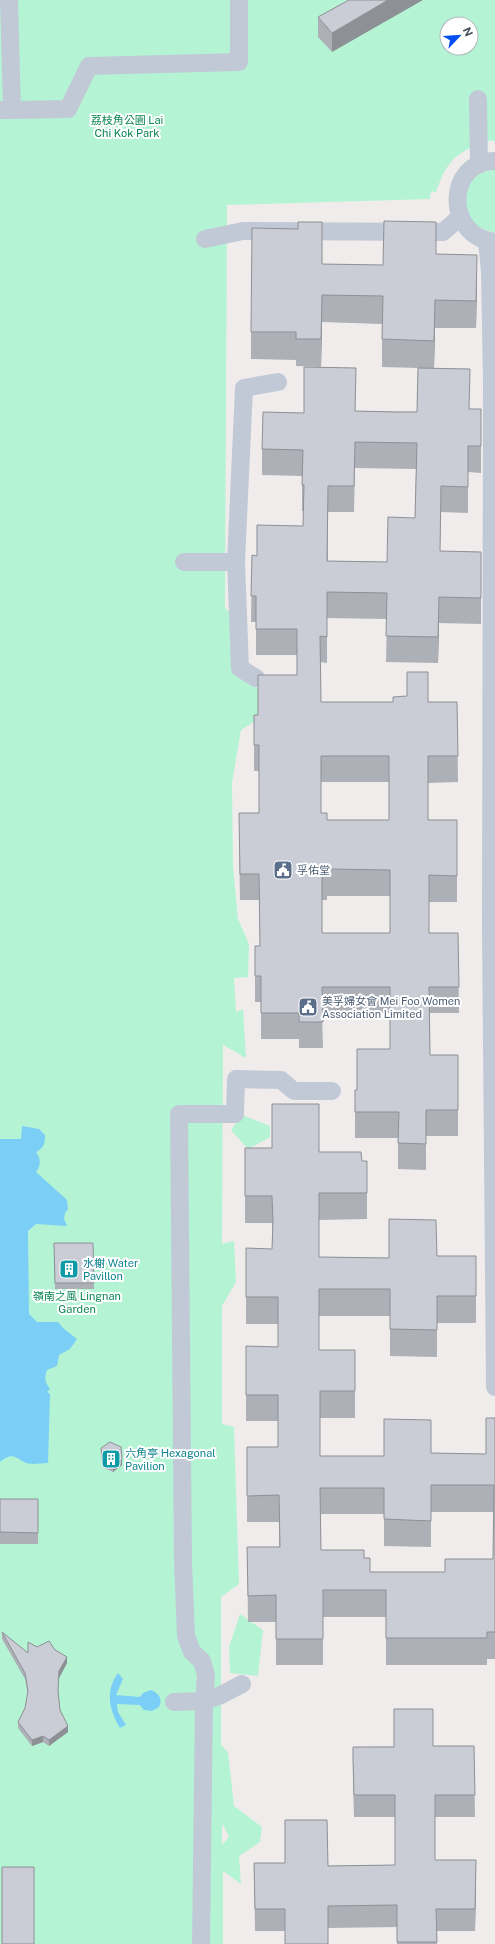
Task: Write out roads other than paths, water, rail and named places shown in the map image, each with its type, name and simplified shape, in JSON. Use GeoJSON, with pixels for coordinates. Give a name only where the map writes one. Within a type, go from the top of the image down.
{"type":"FeatureCollection","features":[{"type":"Feature","properties":{"kind":"street"},"geometry":{"type":"LineString","coordinates":[[9,0],[6,110],[68,109],[89,66],[239,62],[240,0]]}},
{"type":"Feature","properties":{"kind":"street"},"geometry":{"type":"LineString","coordinates":[[478,99],[487,163],[469,172],[462,181],[457,193],[457,205],[460,217],[471,232],[491,241],[491,914],[495,1387]]}},
{"type":"Feature","properties":{"kind":"street"},"geometry":{"type":"LineString","coordinates":[[206,239],[243,231],[443,232],[460,217]]}},
{"type":"Feature","properties":{"kind":"street"},"geometry":{"type":"LineString","coordinates":[[256,678],[240,668],[236,562],[244,388],[278,382]]}},
{"type":"Feature","properties":{"kind":"street"},"geometry":{"type":"LineString","coordinates":[[184,562],[236,562]]}},
{"type":"Feature","properties":{"kind":"street"},"geometry":{"type":"LineString","coordinates":[[201,1944],[204,1701],[206,1675],[202,1662],[192,1652],[186,1636],[183,1562],[179,1114],[235,1114],[236,1079],[281,1080],[294,1091],[332,1092]]}},
{"type":"Feature","properties":{"kind":"street"},"geometry":{"type":"LineString","coordinates":[[174,1702],[204,1701],[221,1695],[242,1684]]}},
{"type":"Feature","properties":{"kind":"water"},"geometry":{"type":"Polygon","coordinates":[[[22,1126],[39,1129],[45,1135],[44,1145],[36,1152],[40,1162],[36,1172],[67,1200],[68,1209],[65,1213],[64,1219],[67,1226],[36,1224],[28,1231],[29,1314],[37,1322],[58,1322],[64,1329],[77,1339],[70,1349],[59,1355],[57,1366],[47,1370],[46,1380],[50,1389],[47,1392],[50,1394],[48,1463],[34,1464],[28,1464],[13,1456],[0,1462],[0,1139],[21,1139],[22,1126]]]}},
{"type":"Feature","properties":{"kind":"water"},"geometry":{"type":"Polygon","coordinates":[[[118,1673],[123,1679],[116,1695],[140,1697],[143,1693],[151,1690],[160,1697],[161,1701],[159,1707],[152,1711],[144,1710],[140,1705],[117,1704],[118,1712],[126,1725],[120,1728],[113,1714],[110,1700],[111,1687],[118,1673]]]}},
{"type":"Feature","properties":{"kind":"place","name":"孚佑堂"},"geometry":{"type":"Point","coordinates":[283,870]}},
{"type":"Feature","properties":{"kind":"place","name":"美孚婦女會 Mei Foo Women Association Limited"},"geometry":{"type":"Point","coordinates":[308,1007]}},
{"type":"Feature","properties":{"kind":"place","name":"水榭 Water Pavillon"},"geometry":{"type":"Point","coordinates":[69,1269]}},
{"type":"Feature","properties":{"kind":"place","name":"六角亭 Hexagonal Pavilion"},"geometry":{"type":"Point","coordinates":[111,1459]}},
{"type":"Feature","properties":{"kind":"park label","name":"荔枝角公園 Lai Chi Kok Park"},"geometry":{"type":"Point","coordinates":[127,126]}},
{"type":"Feature","properties":{"kind":"park label","name":"嶺南之風 Lingnan Garden"},"geometry":{"type":"Point","coordinates":[77,1302]}}]}
